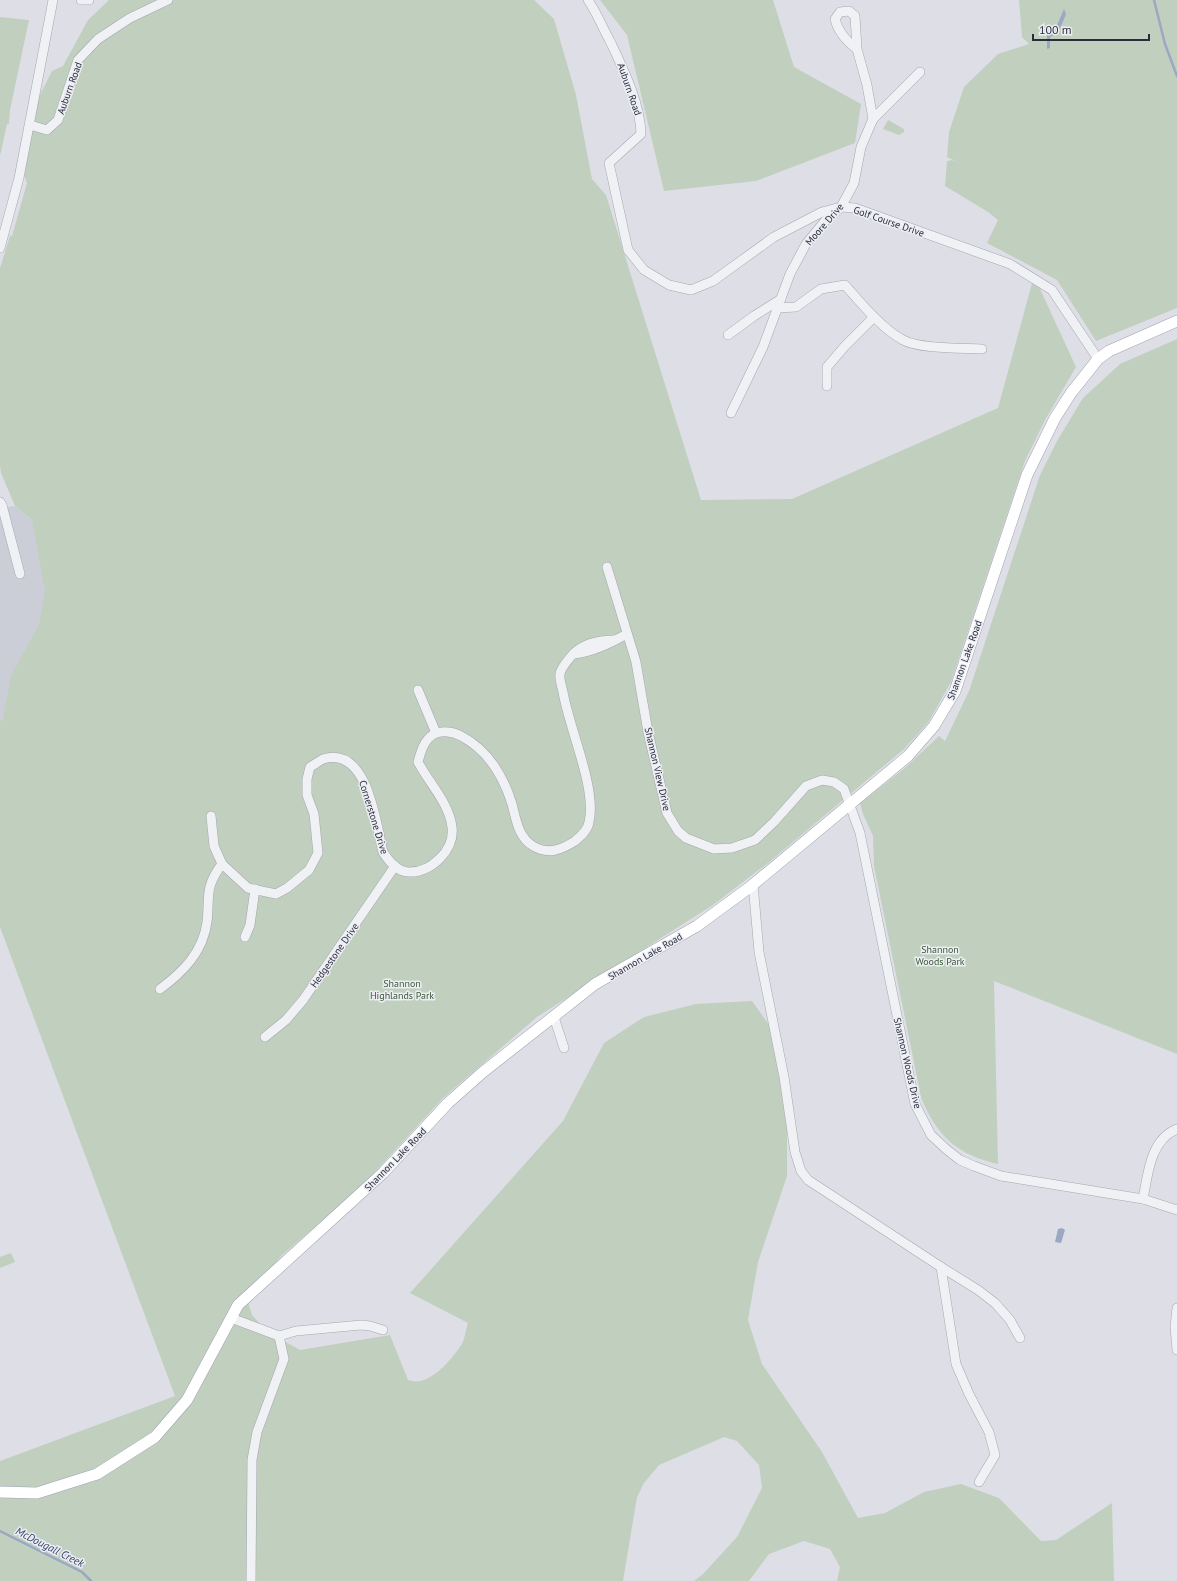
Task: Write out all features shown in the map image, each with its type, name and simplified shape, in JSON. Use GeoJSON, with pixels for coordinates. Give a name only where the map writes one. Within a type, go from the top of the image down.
{"type":"FeatureCollection","features":[{"type":"Feature","properties":{"kind":"main road","name":"Shannon Lake Road"},"geometry":{"type":"LineString","coordinates":[[0,1492],[37,1493],[97,1474],[155,1438],[187,1400],[238,1305],[383,1173],[448,1103],[483,1072],[596,984],[697,926],[753,884],[908,756],[923,741],[945,709],[955,691],[963,671],[1027,475],[1055,418],[1071,393],[1098,359],[1121,344],[1177,321]]}},
{"type":"Feature","properties":{"kind":"street"},"geometry":{"type":"LineString","coordinates":[[0,248],[19,178],[53,0]]}},
{"type":"Feature","properties":{"kind":"street"},"geometry":{"type":"LineString","coordinates":[[81,0],[89,0]]}},
{"type":"Feature","properties":{"kind":"street","name":"Auburn Road"},"geometry":{"type":"LineString","coordinates":[[30,125],[47,130],[58,120],[78,60],[98,39],[130,18],[168,0]]}},
{"type":"Feature","properties":{"kind":"street","name":"Auburn Road"},"geometry":{"type":"LineString","coordinates":[[588,0],[597,12],[619,57],[640,120],[640,134],[609,163],[617,195]]}},
{"type":"Feature","properties":{"kind":"street","name":"Moore Drive"},"geometry":{"type":"LineString","coordinates":[[731,413],[763,347],[790,274],[806,244],[825,221],[841,207],[854,183],[861,147],[872,119],[867,85],[857,50]]}},
{"type":"Feature","properties":{"kind":"street"},"geometry":{"type":"LineString","coordinates":[[872,119],[920,72]]}},
{"type":"Feature","properties":{"kind":"street","name":"Golf Course Drive"},"geometry":{"type":"LineString","coordinates":[[617,195],[628,250],[644,270],[669,285],[691,290],[713,281],[774,237],[822,212],[841,207],[855,208],[1010,264],[1052,290],[1098,359]]}},
{"type":"Feature","properties":{"kind":"street"},"geometry":{"type":"LineString","coordinates":[[778,308],[796,307],[821,289],[845,286],[874,317],[903,340],[920,345],[982,349]]}},
{"type":"Feature","properties":{"kind":"street"},"geometry":{"type":"LineString","coordinates":[[728,335],[781,299]]}},
{"type":"Feature","properties":{"kind":"street"},"geometry":{"type":"LineString","coordinates":[[827,386],[827,367],[845,346],[874,317]]}},
{"type":"Feature","properties":{"kind":"street"},"geometry":{"type":"LineString","coordinates":[[0,502],[20,574]]}},
{"type":"Feature","properties":{"kind":"street","name":"Shannon View Drive"},"geometry":{"type":"LineString","coordinates":[[607,567],[636,662],[648,732],[666,813],[678,831],[686,838],[714,849],[732,848],[755,840],[774,822],[806,786],[822,780],[834,782],[844,789],[849,804]]}},
{"type":"Feature","properties":{"kind":"street"},"geometry":{"type":"LineString","coordinates":[[418,690],[436,733],[456,734],[478,747],[492,760],[504,781],[522,836],[532,845],[544,851],[553,851],[567,846],[582,836],[589,823],[590,802],[585,776],[564,700],[560,674],[580,647],[603,640],[615,640],[627,634]]}},
{"type":"Feature","properties":{"kind":"street","name":"Cornerstone Drive"},"geometry":{"type":"LineString","coordinates":[[211,816],[214,846],[222,864],[248,888],[276,894],[287,888],[309,870],[318,853],[314,814],[307,796],[307,779],[310,767],[323,759],[336,758],[346,761],[356,768],[365,781],[383,852],[394,866],[408,872],[435,864],[450,844],[452,828],[449,815],[418,762],[421,748],[429,738],[436,733]]}},
{"type":"Feature","properties":{"kind":"street","name":"Shannon Woods Drive"},"geometry":{"type":"LineString","coordinates":[[849,804],[860,833],[915,1104],[931,1135],[946,1150],[960,1160],[1002,1176],[1143,1199],[1177,1210]]}},
{"type":"Feature","properties":{"kind":"street"},"geometry":{"type":"LineString","coordinates":[[160,989],[190,963],[201,943],[207,923],[209,889],[212,878],[222,864]]}},
{"type":"Feature","properties":{"kind":"street","name":"Hedgestone Drive"},"geometry":{"type":"LineString","coordinates":[[265,1037],[286,1020],[303,1000],[394,866]]}},
{"type":"Feature","properties":{"kind":"street"},"geometry":{"type":"LineString","coordinates":[[753,884],[759,952],[784,1077],[796,1152],[801,1171],[808,1180],[941,1268],[978,1290],[995,1303],[1010,1320],[1020,1338]]}},
{"type":"Feature","properties":{"kind":"street"},"geometry":{"type":"LineString","coordinates":[[244,937],[250,924],[255,889]]}},
{"type":"Feature","properties":{"kind":"street"},"geometry":{"type":"LineString","coordinates":[[554,1017],[564,1048]]}},
{"type":"Feature","properties":{"kind":"street"},"geometry":{"type":"LineString","coordinates":[[1143,1199],[1151,1159],[1156,1147],[1164,1137],[1177,1129]]}},
{"type":"Feature","properties":{"kind":"street"},"geometry":{"type":"LineString","coordinates":[[941,1268],[956,1364],[969,1394],[989,1432],[995,1455],[979,1482]]}},
{"type":"Feature","properties":{"kind":"street"},"geometry":{"type":"LineString","coordinates":[[1177,1308],[1175,1327],[1177,1350]]}},
{"type":"Feature","properties":{"kind":"street"},"geometry":{"type":"LineString","coordinates":[[231,1318],[279,1336],[296,1331],[361,1325],[383,1330]]}},
{"type":"Feature","properties":{"kind":"street"},"geometry":{"type":"LineString","coordinates":[[251,1581],[252,1460],[257,1432],[284,1360],[279,1336]]}},
{"type":"Feature","properties":{"kind":"shaded area"},"geometry":{"type":"Polygon","coordinates":[[[15,506],[52,537],[60,679],[0,721],[0,508],[15,506]]]}},
{"type":"Feature","properties":{"kind":"green space","name":"Shannon Highlands Park"},"geometry":{"type":"Polygon","coordinates":[[[109,0],[534,0],[554,19],[576,95],[592,179],[606,195],[701,500],[792,499],[998,408],[1034,276],[1076,367],[1045,420],[1025,461],[951,682],[929,721],[904,749],[768,863],[713,905],[537,1017],[444,1097],[361,1187],[281,1256],[247,1299],[252,1315],[268,1332],[300,1350],[390,1335],[408,1380],[424,1380],[431,1376],[446,1365],[462,1344],[468,1323],[410,1293],[563,1121],[604,1043],[644,1017],[696,1004],[752,1001],[780,1040],[787,1092],[787,1176],[758,1262],[748,1320],[762,1364],[822,1452],[858,1518],[885,1513],[924,1492],[961,1484],[999,1498],[1041,1541],[1056,1540],[1112,1503],[1114,1581],[837,1581],[840,1567],[830,1549],[804,1541],[769,1554],[749,1581],[694,1581],[703,1574],[737,1537],[762,1488],[759,1465],[737,1441],[724,1437],[659,1465],[644,1483],[637,1497],[623,1581],[0,1581],[0,1461],[175,1396],[0,927],[0,721],[3,719],[11,675],[39,625],[45,591],[32,520],[15,506],[1,473],[0,268],[10,236],[12,236],[27,183],[22,169],[28,138],[39,97],[52,71],[63,66],[88,20],[109,0]]]}},
{"type":"Feature","properties":{"kind":"green space"},"geometry":{"type":"Polygon","coordinates":[[[600,0],[773,0],[794,67],[861,104],[855,143],[756,181],[664,191],[627,35],[600,0]]]}},
{"type":"Feature","properties":{"kind":"green space"},"geometry":{"type":"Polygon","coordinates":[[[1019,0],[1177,0],[1177,308],[1096,341],[1057,280],[987,243],[998,220],[988,212],[945,186],[947,161],[952,160],[961,164],[947,157],[949,132],[964,87],[998,54],[1029,44],[1022,37],[1019,0]]]}},
{"type":"Feature","properties":{"kind":"green space"},"geometry":{"type":"Polygon","coordinates":[[[0,17],[29,20],[10,110],[9,124],[7,124],[0,156],[0,17]]]}},
{"type":"Feature","properties":{"kind":"green space"},"geometry":{"type":"Polygon","coordinates":[[[888,120],[904,129],[904,132],[899,135],[883,129],[888,120]]]}},
{"type":"Feature","properties":{"kind":"green space","name":"Shannon Woods Park"},"geometry":{"type":"Polygon","coordinates":[[[1177,339],[1177,1054],[994,981],[998,1164],[971,1155],[950,1141],[941,1133],[921,1097],[874,866],[873,836],[863,814],[860,803],[905,768],[939,736],[945,741],[969,691],[1040,475],[1057,441],[1083,398],[1120,364],[1177,339]]]}},
{"type":"Feature","properties":{"kind":"green space"},"geometry":{"type":"Polygon","coordinates":[[[11,1253],[15,1262],[0,1268],[0,1257],[11,1253]]]}},
{"type":"Feature","properties":{"kind":"water"},"geometry":{"type":"Polygon","coordinates":[[[1064,9],[1066,14],[1058,30],[1050,37],[1050,48],[1047,49],[1047,35],[1055,30],[1064,9]]]}},
{"type":"Feature","properties":{"kind":"water"},"geometry":{"type":"Polygon","coordinates":[[[1062,1228],[1065,1230],[1061,1243],[1055,1242],[1058,1229],[1062,1228]]]}},
{"type":"Feature","properties":{"kind":"waterway"},"geometry":{"type":"LineString","coordinates":[[1154,0],[1165,44],[1177,76]]}},
{"type":"Feature","properties":{"kind":"waterway","name":"McDougall Creek"},"geometry":{"type":"LineString","coordinates":[[0,1531],[82,1572],[91,1581]]}}]}
